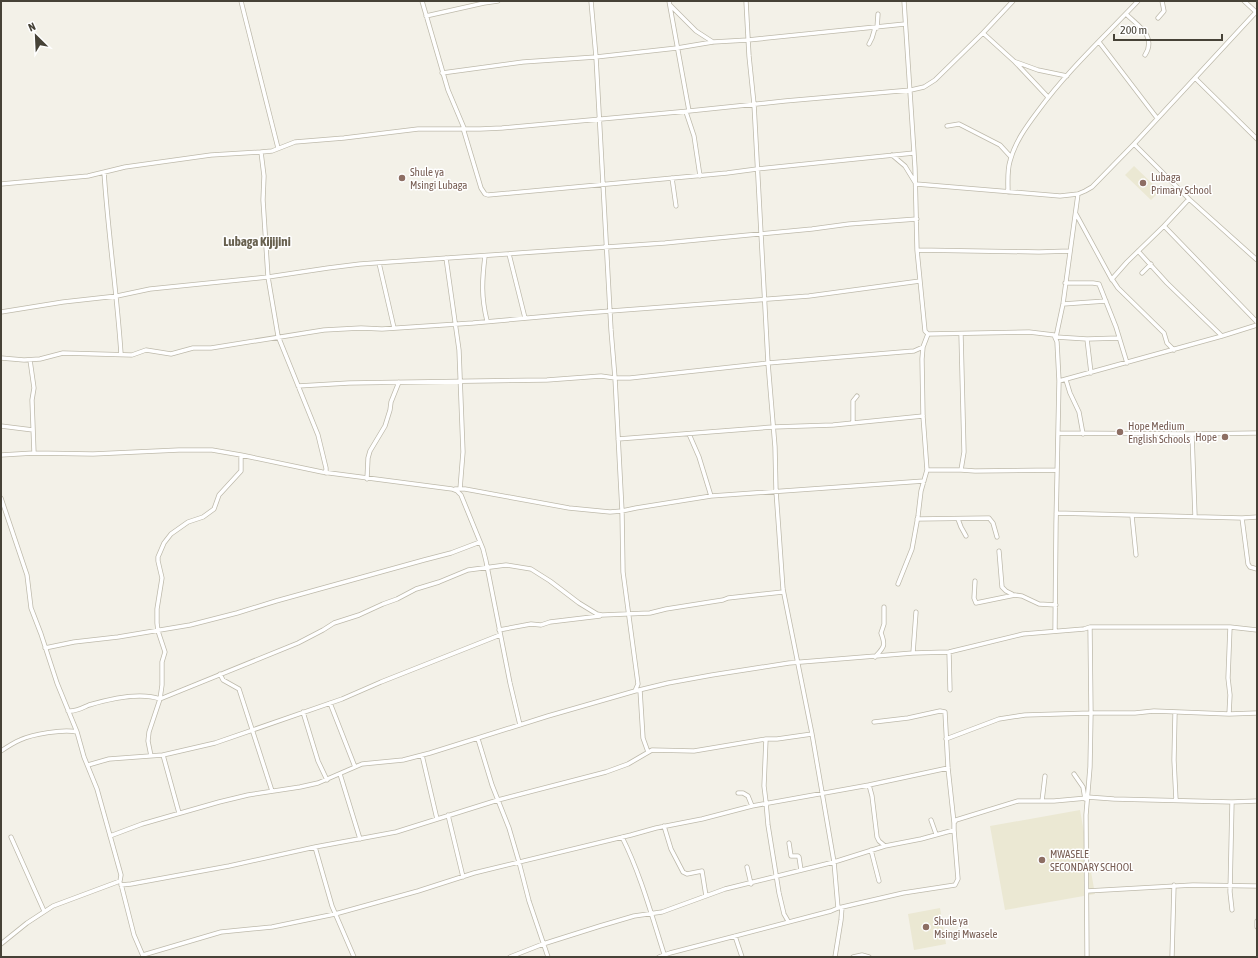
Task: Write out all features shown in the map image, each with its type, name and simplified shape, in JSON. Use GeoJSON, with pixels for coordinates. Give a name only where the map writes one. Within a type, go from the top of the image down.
{"type":"FeatureCollection","features":[{"type":"Feature","properties":{"kind":"street"},"geometry":{"type":"LineString","coordinates":[[241,1],[278,148]]}},
{"type":"Feature","properties":{"kind":"street"},"geometry":{"type":"LineString","coordinates":[[422,1],[442,73],[453,105],[464,128],[481,188],[486,195],[504,195],[700,176],[914,153]]}},
{"type":"Feature","properties":{"kind":"street"},"geometry":{"type":"LineString","coordinates":[[426,16],[484,2],[498,1]]}},
{"type":"Feature","properties":{"kind":"street"},"geometry":{"type":"LineString","coordinates":[[591,1],[600,119],[606,247],[615,378],[622,511],[623,572],[638,684],[635,691]]}},
{"type":"Feature","properties":{"kind":"street"},"geometry":{"type":"LineString","coordinates":[[746,1],[754,104],[762,233],[764,299],[775,447],[776,491],[783,592],[812,734],[821,794],[834,862],[841,920],[835,957]]}},
{"type":"Feature","properties":{"kind":"street"},"geometry":{"type":"LineString","coordinates":[[904,1],[916,184],[917,250],[923,324],[925,331],[928,334]]}},
{"type":"Feature","properties":{"kind":"street"},"geometry":{"type":"LineString","coordinates":[[1,184],[88,176],[125,167],[211,155],[261,152],[296,142],[418,129],[502,128],[911,90],[930,84],[983,33],[1013,1]]}},
{"type":"Feature","properties":{"kind":"street"},"geometry":{"type":"LineString","coordinates":[[1008,192],[1009,163],[1016,144],[1024,130],[1048,97],[1138,1]]}},
{"type":"Feature","properties":{"kind":"street"},"geometry":{"type":"LineString","coordinates":[[1158,18],[1164,11],[1162,1]]}},
{"type":"Feature","properties":{"kind":"street"},"geometry":{"type":"LineString","coordinates":[[916,184],[1060,196],[1078,194],[1092,187],[1257,13],[1244,1]]}},
{"type":"Feature","properties":{"kind":"street"},"geometry":{"type":"LineString","coordinates":[[669,2],[696,31],[713,42]]}},
{"type":"Feature","properties":{"kind":"street"},"geometry":{"type":"LineString","coordinates":[[669,2],[687,112],[694,136],[700,176]]}},
{"type":"Feature","properties":{"kind":"street"},"geometry":{"type":"LineString","coordinates":[[869,44],[876,28],[878,14]]}},
{"type":"Feature","properties":{"kind":"street"},"geometry":{"type":"LineString","coordinates":[[1126,14],[1148,38],[1150,45],[1145,55]]}},
{"type":"Feature","properties":{"kind":"street"},"geometry":{"type":"LineString","coordinates":[[442,73],[523,62],[596,57],[677,48],[713,42],[748,40],[905,24]]}},
{"type":"Feature","properties":{"kind":"street"},"geometry":{"type":"LineString","coordinates":[[983,33],[1015,62],[1048,97]]}},
{"type":"Feature","properties":{"kind":"street"},"geometry":{"type":"LineString","coordinates":[[1099,42],[1157,118]]}},
{"type":"Feature","properties":{"kind":"street"},"geometry":{"type":"LineString","coordinates":[[1015,62],[1038,70],[1067,76]]}},
{"type":"Feature","properties":{"kind":"street"},"geometry":{"type":"LineString","coordinates":[[1195,78],[1257,138]]}},
{"type":"Feature","properties":{"kind":"street"},"geometry":{"type":"LineString","coordinates":[[946,126],[959,124],[1000,145],[1011,157]]}},
{"type":"Feature","properties":{"kind":"street"},"geometry":{"type":"LineString","coordinates":[[1134,144],[1189,199],[1257,260]]}},
{"type":"Feature","properties":{"kind":"street"},"geometry":{"type":"LineString","coordinates":[[261,152],[264,176],[263,200],[268,277],[278,336],[318,435],[326,473]]}},
{"type":"Feature","properties":{"kind":"street"},"geometry":{"type":"LineString","coordinates":[[892,155],[905,166],[916,184]]}},
{"type":"Feature","properties":{"kind":"street"},"geometry":{"type":"LineString","coordinates":[[104,172],[108,229],[117,296],[121,354]]}},
{"type":"Feature","properties":{"kind":"street"},"geometry":{"type":"LineString","coordinates":[[672,178],[676,206]]}},
{"type":"Feature","properties":{"kind":"street"},"geometry":{"type":"LineString","coordinates":[[1055,631],[1059,382],[1056,337],[1063,304],[1078,194]]}},
{"type":"Feature","properties":{"kind":"street"},"geometry":{"type":"LineString","coordinates":[[1112,280],[1123,266],[1189,199]]}},
{"type":"Feature","properties":{"kind":"street"},"geometry":{"type":"LineString","coordinates":[[1076,213],[1112,280],[1118,288],[1164,333],[1167,343],[1174,350]]}},
{"type":"Feature","properties":{"kind":"street"},"geometry":{"type":"LineString","coordinates":[[1,312],[63,302],[117,296],[150,289],[268,277],[328,268],[446,258],[665,243],[849,224],[917,219]]}},
{"type":"Feature","properties":{"kind":"street"},"geometry":{"type":"LineString","coordinates":[[1059,382],[1222,336],[1257,324],[1164,226]]}},
{"type":"Feature","properties":{"kind":"street"},"geometry":{"type":"LineString","coordinates":[[917,250],[1039,252],[1070,250]]}},
{"type":"Feature","properties":{"kind":"street"},"geometry":{"type":"LineString","coordinates":[[1138,251],[1222,336]]}},
{"type":"Feature","properties":{"kind":"street"},"geometry":{"type":"LineString","coordinates":[[1252,255],[1257,251]]}},
{"type":"Feature","properties":{"kind":"street"},"geometry":{"type":"LineString","coordinates":[[509,254],[525,318]]}},
{"type":"Feature","properties":{"kind":"street"},"geometry":{"type":"LineString","coordinates":[[485,256],[482,286],[487,321]]}},
{"type":"Feature","properties":{"kind":"street"},"geometry":{"type":"LineString","coordinates":[[446,258],[460,350],[463,452],[460,489]]}},
{"type":"Feature","properties":{"kind":"street"},"geometry":{"type":"LineString","coordinates":[[379,263],[394,328]]}},
{"type":"Feature","properties":{"kind":"street"},"geometry":{"type":"LineString","coordinates":[[1142,273],[1150,264]]}},
{"type":"Feature","properties":{"kind":"street"},"geometry":{"type":"LineString","coordinates":[[1,358],[30,360],[63,353],[132,355],[146,350],[171,354],[193,348],[211,348],[278,336],[324,330],[456,324],[809,296],[920,281]]}},
{"type":"Feature","properties":{"kind":"street"},"geometry":{"type":"LineString","coordinates":[[1065,283],[1097,283],[1101,288],[1127,363]]}},
{"type":"Feature","properties":{"kind":"street"},"geometry":{"type":"LineString","coordinates":[[1063,304],[1106,301]]}},
{"type":"Feature","properties":{"kind":"street"},"geometry":{"type":"LineString","coordinates":[[928,334],[1029,332],[1049,334],[1056,337],[1087,339],[1118,338]]}},
{"type":"Feature","properties":{"kind":"street"},"geometry":{"type":"LineString","coordinates":[[898,584],[912,549],[921,491],[927,470],[923,416],[923,347],[928,334]]}},
{"type":"Feature","properties":{"kind":"street"},"geometry":{"type":"LineString","coordinates":[[961,334],[964,452],[961,470]]}},
{"type":"Feature","properties":{"kind":"street"},"geometry":{"type":"LineString","coordinates":[[1087,339],[1092,373]]}},
{"type":"Feature","properties":{"kind":"street"},"geometry":{"type":"LineString","coordinates":[[298,386],[350,383],[547,380],[601,376],[615,378],[642,377],[768,363],[914,351],[923,347]]}},
{"type":"Feature","properties":{"kind":"street"},"geometry":{"type":"LineString","coordinates":[[30,360],[34,388],[32,400],[34,453]]}},
{"type":"Feature","properties":{"kind":"street"},"geometry":{"type":"LineString","coordinates":[[1066,380],[1070,393],[1080,412],[1083,434]]}},
{"type":"Feature","properties":{"kind":"street"},"geometry":{"type":"LineString","coordinates":[[367,479],[368,458],[370,451],[385,426],[391,402],[399,382]]}},
{"type":"Feature","properties":{"kind":"street"},"geometry":{"type":"LineString","coordinates":[[853,423],[853,401],[857,396]]}},
{"type":"Feature","properties":{"kind":"street"},"geometry":{"type":"LineString","coordinates":[[618,439],[773,427],[853,423],[923,416]]}},
{"type":"Feature","properties":{"kind":"street"},"geometry":{"type":"LineString","coordinates":[[1,426],[32,430]]}},
{"type":"Feature","properties":{"kind":"street"},"geometry":{"type":"LineString","coordinates":[[1058,433],[1257,433]]}},
{"type":"Feature","properties":{"kind":"street"},"geometry":{"type":"LineString","coordinates":[[689,434],[699,457],[712,496]]}},
{"type":"Feature","properties":{"kind":"street"},"geometry":{"type":"LineString","coordinates":[[1192,434],[1195,516]]}},
{"type":"Feature","properties":{"kind":"street"},"geometry":{"type":"LineString","coordinates":[[1,455],[34,453],[93,454],[201,450],[241,455],[326,473],[460,489],[569,508],[610,512],[712,496],[924,481]]}},
{"type":"Feature","properties":{"kind":"street"},"geometry":{"type":"LineString","coordinates":[[151,756],[148,732],[160,699],[162,686],[162,662],[165,652],[158,631],[157,609],[162,578],[158,561],[164,543],[171,534],[188,522],[203,517],[214,509],[218,495],[241,471],[241,455]]}},
{"type":"Feature","properties":{"kind":"street"},"geometry":{"type":"LineString","coordinates":[[927,470],[1057,470]]}},
{"type":"Feature","properties":{"kind":"street"},"geometry":{"type":"LineString","coordinates":[[452,489],[461,494],[483,549],[520,725]]}},
{"type":"Feature","properties":{"kind":"street"},"geometry":{"type":"LineString","coordinates":[[1,498],[27,575],[30,603],[57,683],[77,732],[97,790],[121,876],[121,883],[131,925],[143,956],[221,932],[272,927],[335,914],[519,862],[664,826],[702,819],[752,806],[869,785],[948,768]]}},
{"type":"Feature","properties":{"kind":"street"},"geometry":{"type":"LineString","coordinates":[[1056,513],[1132,516],[1257,517]]}},
{"type":"Feature","properties":{"kind":"street"},"geometry":{"type":"LineString","coordinates":[[1132,516],[1136,555]]}},
{"type":"Feature","properties":{"kind":"street"},"geometry":{"type":"LineString","coordinates":[[1242,518],[1248,564],[1250,567],[1257,569]]}},
{"type":"Feature","properties":{"kind":"street"},"geometry":{"type":"LineString","coordinates":[[917,519],[990,519],[993,523],[997,537]]}},
{"type":"Feature","properties":{"kind":"street"},"geometry":{"type":"LineString","coordinates":[[958,519],[966,536]]}},
{"type":"Feature","properties":{"kind":"street"},"geometry":{"type":"LineString","coordinates":[[45,648],[74,642],[190,626],[451,553],[480,542]]}},
{"type":"Feature","properties":{"kind":"street"},"geometry":{"type":"LineString","coordinates":[[998,551],[1002,587],[1013,595]]}},
{"type":"Feature","properties":{"kind":"street"},"geometry":{"type":"LineString","coordinates":[[68,711],[76,711],[88,706],[121,698],[145,697],[160,699],[298,643],[334,623],[359,615],[397,599],[416,589],[439,582],[468,570],[506,565],[532,569],[579,603],[597,614],[602,615]]}},
{"type":"Feature","properties":{"kind":"street"},"geometry":{"type":"LineString","coordinates":[[974,580],[974,598],[976,603],[1013,595],[1022,596],[1039,604],[1056,605]]}},
{"type":"Feature","properties":{"kind":"street"},"geometry":{"type":"LineString","coordinates":[[499,630],[531,624],[581,619],[602,615],[650,613],[723,600],[735,596],[783,592]]}},
{"type":"Feature","properties":{"kind":"street"},"geometry":{"type":"LineString","coordinates":[[875,657],[884,645],[884,640],[881,633],[884,624],[884,607]]}},
{"type":"Feature","properties":{"kind":"street"},"geometry":{"type":"LineString","coordinates":[[913,653],[916,612]]}},
{"type":"Feature","properties":{"kind":"street"},"geometry":{"type":"LineString","coordinates":[[1229,714],[1230,694],[1228,678],[1230,627]]}},
{"type":"Feature","properties":{"kind":"street"},"geometry":{"type":"LineString","coordinates":[[110,836],[142,824],[219,802],[300,787],[327,780],[355,767],[368,763],[403,760],[422,756],[635,691],[712,675],[798,663],[913,653],[949,652],[1023,634],[1090,628],[1230,627],[1257,630]]}},
{"type":"Feature","properties":{"kind":"street"},"geometry":{"type":"LineString","coordinates":[[1087,957],[1086,798],[1091,713],[1090,628]]}},
{"type":"Feature","properties":{"kind":"street"},"geometry":{"type":"LineString","coordinates":[[88,765],[109,758],[163,755],[215,743],[330,703],[500,635]]}},
{"type":"Feature","properties":{"kind":"street"},"geometry":{"type":"LineString","coordinates":[[949,652],[950,690]]}},
{"type":"Feature","properties":{"kind":"street"},"geometry":{"type":"LineString","coordinates":[[220,674],[223,680],[239,689],[272,791]]}},
{"type":"Feature","properties":{"kind":"street"},"geometry":{"type":"LineString","coordinates":[[638,684],[645,690]]}},
{"type":"Feature","properties":{"kind":"street"},"geometry":{"type":"LineString","coordinates":[[640,690],[643,738],[648,752]]}},
{"type":"Feature","properties":{"kind":"street"},"geometry":{"type":"LineString","coordinates":[[330,703],[355,767]]}},
{"type":"Feature","properties":{"kind":"street"},"geometry":{"type":"LineString","coordinates":[[659,957],[788,921],[831,911],[840,907],[903,893],[956,884],[958,881],[958,869],[948,768],[946,712],[944,710],[908,718],[874,722]]}},
{"type":"Feature","properties":{"kind":"street"},"geometry":{"type":"LineString","coordinates":[[946,739],[999,719],[1018,716],[1154,711],[1175,713],[1257,713]]}},
{"type":"Feature","properties":{"kind":"street"},"geometry":{"type":"LineString","coordinates":[[303,712],[318,761],[327,780]]}},
{"type":"Feature","properties":{"kind":"street"},"geometry":{"type":"LineString","coordinates":[[1175,713],[1174,760],[1176,800]]}},
{"type":"Feature","properties":{"kind":"street"},"geometry":{"type":"LineString","coordinates":[[1,751],[19,740],[29,737],[63,731],[77,732]]}},
{"type":"Feature","properties":{"kind":"street"},"geometry":{"type":"LineString","coordinates":[[1,944],[44,911],[61,902],[121,883],[131,884],[229,866],[314,847],[396,832],[498,800],[606,772],[628,764],[648,752],[659,750],[694,751],[766,739],[812,734]]}},
{"type":"Feature","properties":{"kind":"street"},"geometry":{"type":"LineString","coordinates":[[478,739],[509,828],[529,901],[548,957]]}},
{"type":"Feature","properties":{"kind":"street"},"geometry":{"type":"LineString","coordinates":[[766,739],[764,775],[768,831],[784,914],[788,921]]}},
{"type":"Feature","properties":{"kind":"street"},"geometry":{"type":"LineString","coordinates":[[163,755],[179,813]]}},
{"type":"Feature","properties":{"kind":"street"},"geometry":{"type":"LineString","coordinates":[[422,756],[437,819]]}},
{"type":"Feature","properties":{"kind":"street"},"geometry":{"type":"LineString","coordinates":[[340,774],[360,839]]}},
{"type":"Feature","properties":{"kind":"street"},"geometry":{"type":"LineString","coordinates":[[1074,774],[1082,787],[1086,798]]}},
{"type":"Feature","properties":{"kind":"street"},"geometry":{"type":"LineString","coordinates":[[1042,801],[1045,776]]}},
{"type":"Feature","properties":{"kind":"street"},"geometry":{"type":"LineString","coordinates":[[869,785],[877,839],[885,846]]}},
{"type":"Feature","properties":{"kind":"street"},"geometry":{"type":"LineString","coordinates":[[738,793],[748,796],[752,806]]}},
{"type":"Feature","properties":{"kind":"street"},"geometry":{"type":"LineString","coordinates":[[954,823],[956,820],[1013,802],[1026,800],[1042,801],[1086,798],[1232,802],[1257,800]]}},
{"type":"Feature","properties":{"kind":"street"},"geometry":{"type":"LineString","coordinates":[[1232,802],[1230,885],[1232,910]]}},
{"type":"Feature","properties":{"kind":"street"},"geometry":{"type":"LineString","coordinates":[[448,815],[463,877]]}},
{"type":"Feature","properties":{"kind":"street"},"geometry":{"type":"LineString","coordinates":[[931,820],[936,834]]}},
{"type":"Feature","properties":{"kind":"street"},"geometry":{"type":"LineString","coordinates":[[664,826],[671,849],[684,872],[686,874],[702,872],[706,896]]}},
{"type":"Feature","properties":{"kind":"street"},"geometry":{"type":"LineString","coordinates":[[510,957],[543,944],[634,916],[652,914],[678,907],[725,889],[751,884],[834,862],[885,846],[921,839],[954,830]]}},
{"type":"Feature","properties":{"kind":"street"},"geometry":{"type":"LineString","coordinates":[[622,837],[652,914],[665,956]]}},
{"type":"Feature","properties":{"kind":"street"},"geometry":{"type":"LineString","coordinates":[[11,838],[44,911]]}},
{"type":"Feature","properties":{"kind":"street"},"geometry":{"type":"LineString","coordinates":[[789,843],[791,856],[799,857],[801,870]]}},
{"type":"Feature","properties":{"kind":"street"},"geometry":{"type":"LineString","coordinates":[[314,847],[335,914],[354,957]]}},
{"type":"Feature","properties":{"kind":"street"},"geometry":{"type":"LineString","coordinates":[[871,850],[879,881]]}},
{"type":"Feature","properties":{"kind":"street"},"geometry":{"type":"LineString","coordinates":[[747,867],[751,884]]}},
{"type":"Feature","properties":{"kind":"street"},"geometry":{"type":"LineString","coordinates":[[1087,891],[1174,885],[1257,886]]}},
{"type":"Feature","properties":{"kind":"street"},"geometry":{"type":"LineString","coordinates":[[1172,957],[1174,885]]}},
{"type":"Feature","properties":{"kind":"street"},"geometry":{"type":"LineString","coordinates":[[1257,921],[1257,927]]}},
{"type":"Feature","properties":{"kind":"street"},"geometry":{"type":"LineString","coordinates":[[736,936],[742,957]]}},
{"type":"Feature","properties":{"kind":"street"},"geometry":{"type":"LineString","coordinates":[[854,957],[862,955],[869,957]]}},
{"type":"Feature","properties":{"kind":"shaded area","name":"Lubaga Primary School"},"geometry":{"type":"Polygon","coordinates":[[[1134,166],[1160,191],[1151,200],[1125,175],[1134,166]]]}},
{"type":"Feature","properties":{"kind":"shaded area","name":"MWASELE SECONDARY SCHOOL"},"geometry":{"type":"Polygon","coordinates":[[[1080,810],[1095,894],[1005,910],[990,826],[1080,810]]]}},
{"type":"Feature","properties":{"kind":"shaded area"},"geometry":{"type":"Polygon","coordinates":[[[940,908],[946,944],[914,950],[908,914],[940,908]]]}},
{"type":"Feature","properties":{"kind":"place","name":"Shule ya Msingi Lubaga"},"geometry":{"type":"Point","coordinates":[402,178]}},
{"type":"Feature","properties":{"kind":"place","name":"Lubaga Primary School"},"geometry":{"type":"Point","coordinates":[1143,183]}},
{"type":"Feature","properties":{"kind":"place","name":"Hope Medium English Schools"},"geometry":{"type":"Point","coordinates":[1120,432]}},
{"type":"Feature","properties":{"kind":"place","name":"Hope"},"geometry":{"type":"Point","coordinates":[1225,437]}},
{"type":"Feature","properties":{"kind":"place","name":"MWASELE SECONDARY SCHOOL"},"geometry":{"type":"Point","coordinates":[1042,860]}},
{"type":"Feature","properties":{"kind":"place","name":"Shule ya Msingi Mwasele"},"geometry":{"type":"Point","coordinates":[926,927]}},
{"type":"Feature","properties":{"kind":"district","name":"Lubaga Kijijini"},"geometry":{"type":"Point","coordinates":[257,241]}}]}
